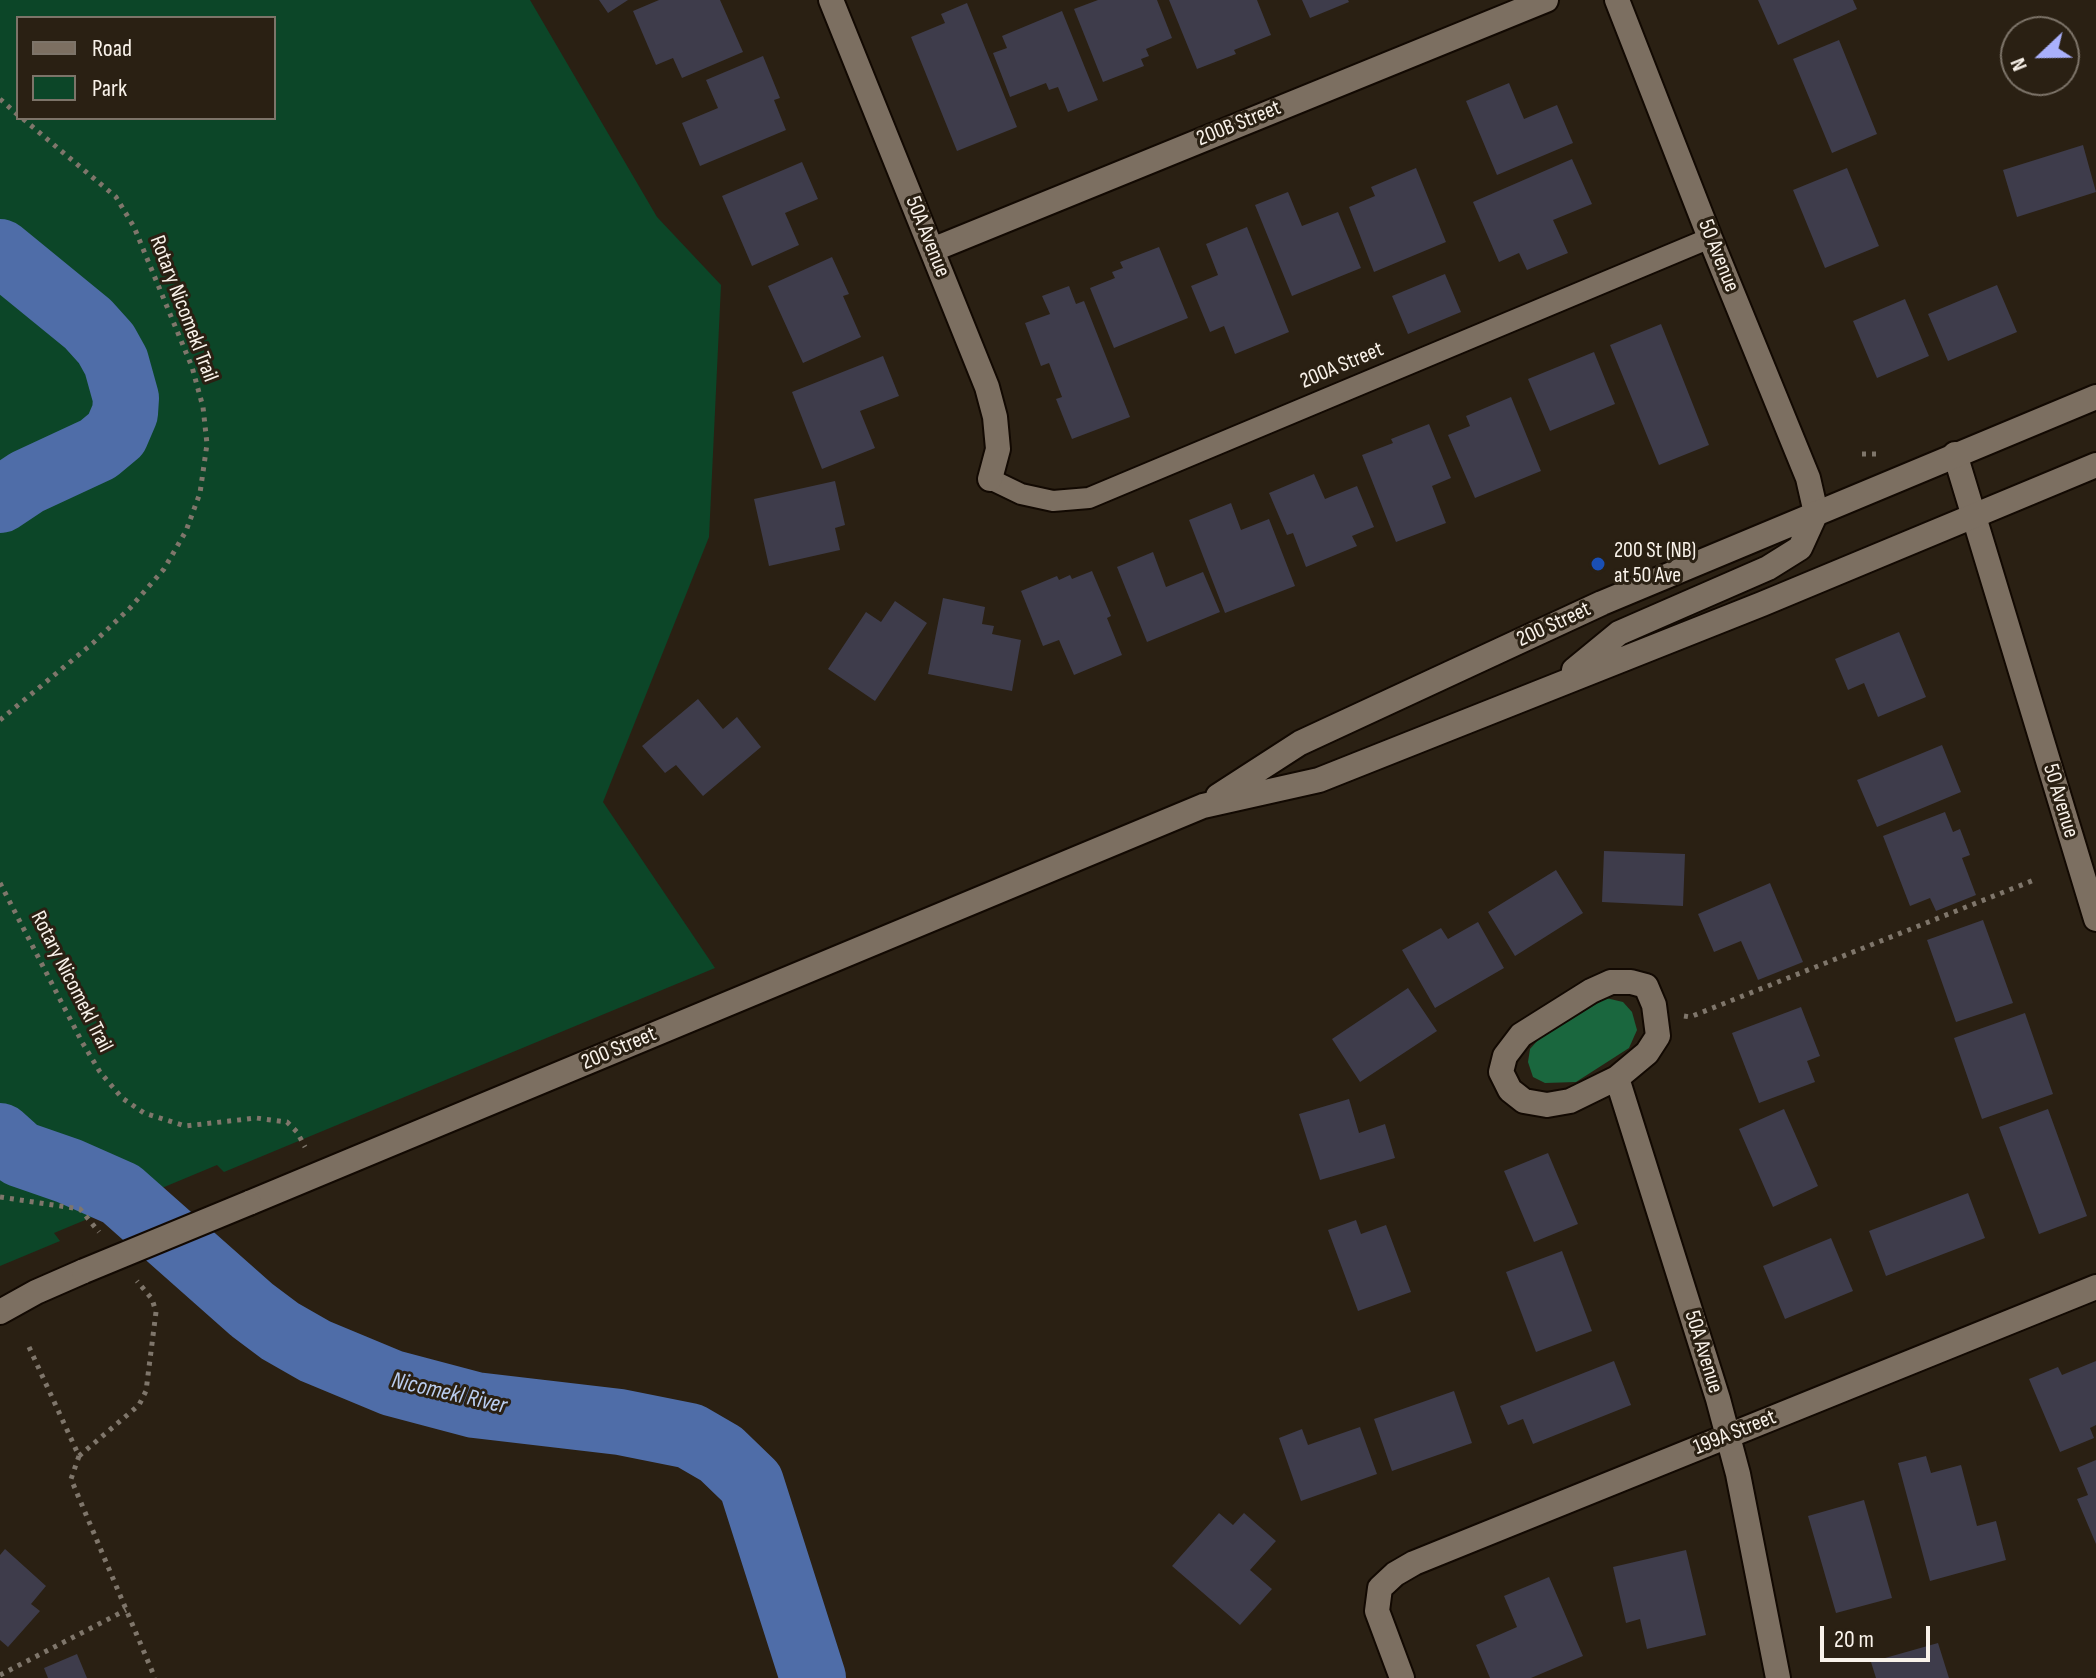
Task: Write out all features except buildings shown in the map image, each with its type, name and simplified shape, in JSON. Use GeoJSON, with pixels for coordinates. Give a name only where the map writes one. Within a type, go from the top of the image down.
{"type":"FeatureCollection","features":[{"type":"Feature","properties":{"kind":"street","name":"50A Avenue"},"geometry":{"type":"LineString","coordinates":[[831,0],[987,387],[995,417],[998,449],[990,479]]}},
{"type":"Feature","properties":{"kind":"street","name":"200B Street"},"geometry":{"type":"LineString","coordinates":[[932,250],[1546,0]]}},
{"type":"Feature","properties":{"kind":"street","name":"50 Avenue"},"geometry":{"type":"LineString","coordinates":[[1617,0],[1808,478],[1816,513]]}},
{"type":"Feature","properties":{"kind":"street","name":"200 Street"},"geometry":{"type":"LineString","coordinates":[[1203,806],[1300,743],[1602,603],[2096,397]]}},
{"type":"Feature","properties":{"kind":"street","name":"50 Avenue"},"geometry":{"type":"LineString","coordinates":[[1955,454],[2096,919]]}},
{"type":"Feature","properties":{"kind":"street","name":"200 Street"},"geometry":{"type":"LineString","coordinates":[[0,1312],[84,1271],[1203,806],[1319,780],[1762,604],[2096,465]]}},
{"type":"Feature","properties":{"kind":"street"},"geometry":{"type":"LineString","coordinates":[[1557,684],[1619,633],[1768,568],[1800,548],[1816,513]]}},
{"type":"Feature","properties":{"kind":"street"},"geometry":{"type":"LineString","coordinates":[[1611,982],[1646,986],[1655,1012],[1658,1036],[1647,1053],[1617,1078],[1570,1101],[1547,1105],[1524,1101],[1510,1090],[1501,1072],[1505,1056],[1521,1035],[1611,982]]}},
{"type":"Feature","properties":{"kind":"street","name":"50A Avenue"},"geometry":{"type":"LineString","coordinates":[[1617,1078],[1738,1474],[1778,1678]]}},
{"type":"Feature","properties":{"kind":"street","name":"199A Street"},"geometry":{"type":"LineString","coordinates":[[1402,1678],[1377,1611],[1380,1588],[1414,1563],[2096,1287]]}},
{"type":"Feature","properties":{"kind":"street","name":"200 Street"},"geometry":{"type":"LineString","coordinates":[[0,1301],[36,1292]]}},
{"type":"Feature","properties":{"kind":"lane","name":"200A Street"},"geometry":{"type":"LineString","coordinates":[[990,479],[1021,494],[1053,501],[1089,498],[1710,238]]}},
{"type":"Feature","properties":{"kind":"path","name":"Rotary Nicomekl Trail"},"geometry":{"type":"LineString","coordinates":[[0,99],[16,113]]}},
{"type":"Feature","properties":{"kind":"path","name":"Rotary Nicomekl Trail"},"geometry":{"type":"LineString","coordinates":[[0,720],[112,625],[164,569],[186,531],[200,493],[207,444],[203,407],[192,367],[134,227],[116,197],[25,120]]}},
{"type":"Feature","properties":{"kind":"path"},"geometry":{"type":"LineString","coordinates":[[1655,1012],[1690,1017],[2034,880]]}},
{"type":"Feature","properties":{"kind":"path","name":"Rotary Nicomekl Trail"},"geometry":{"type":"LineString","coordinates":[[0,883],[82,1042],[100,1072],[122,1098],[144,1113],[185,1126],[256,1118],[287,1122],[297,1132]]}},
{"type":"Feature","properties":{"kind":"path"},"geometry":{"type":"LineString","coordinates":[[0,1197],[80,1209],[107,1242]]}},
{"type":"Feature","properties":{"kind":"path"},"geometry":{"type":"LineString","coordinates":[[134,1276],[152,1299],[156,1312],[146,1391],[139,1405],[79,1456],[71,1479],[155,1678]]}},
{"type":"Feature","properties":{"kind":"path"},"geometry":{"type":"LineString","coordinates":[[29,1347],[79,1456]]}},
{"type":"Feature","properties":{"kind":"path"},"geometry":{"type":"LineString","coordinates":[[0,1675],[126,1610]]}},
{"type":"Feature","properties":{"kind":"green space"},"geometry":{"type":"Polygon","coordinates":[[[0,0],[530,0],[657,217],[721,285],[709,537],[603,802],[715,968],[224,1172],[217,1165],[54,1233],[60,1241],[0,1266],[0,0]]]}},
{"type":"Feature","properties":{"kind":"green space"},"geometry":{"type":"Polygon","coordinates":[[[1606,998],[1623,1002],[1632,1012],[1637,1030],[1629,1048],[1576,1082],[1545,1083],[1533,1077],[1528,1062],[1530,1049],[1538,1040],[1606,998]]]}},
{"type":"Feature","properties":{"kind":"waterway","name":"Nicomekl River"},"geometry":{"type":"LineString","coordinates":[[0,252],[88,324],[106,344],[116,362],[126,398],[125,413],[116,434],[98,449],[27,482],[0,500]]}},
{"type":"Feature","properties":{"kind":"waterway","name":"Nicomekl River"},"geometry":{"type":"LineString","coordinates":[[0,1136],[20,1154],[121,1194],[252,1310],[315,1351],[392,1383],[475,1405],[620,1422],[690,1436],[721,1454],[751,1483],[813,1678]]}},
{"type":"Feature","properties":{"kind":"place","name":"200 St (NB) at 50 Ave"},"geometry":{"type":"Point","coordinates":[1598,564]}}]}
